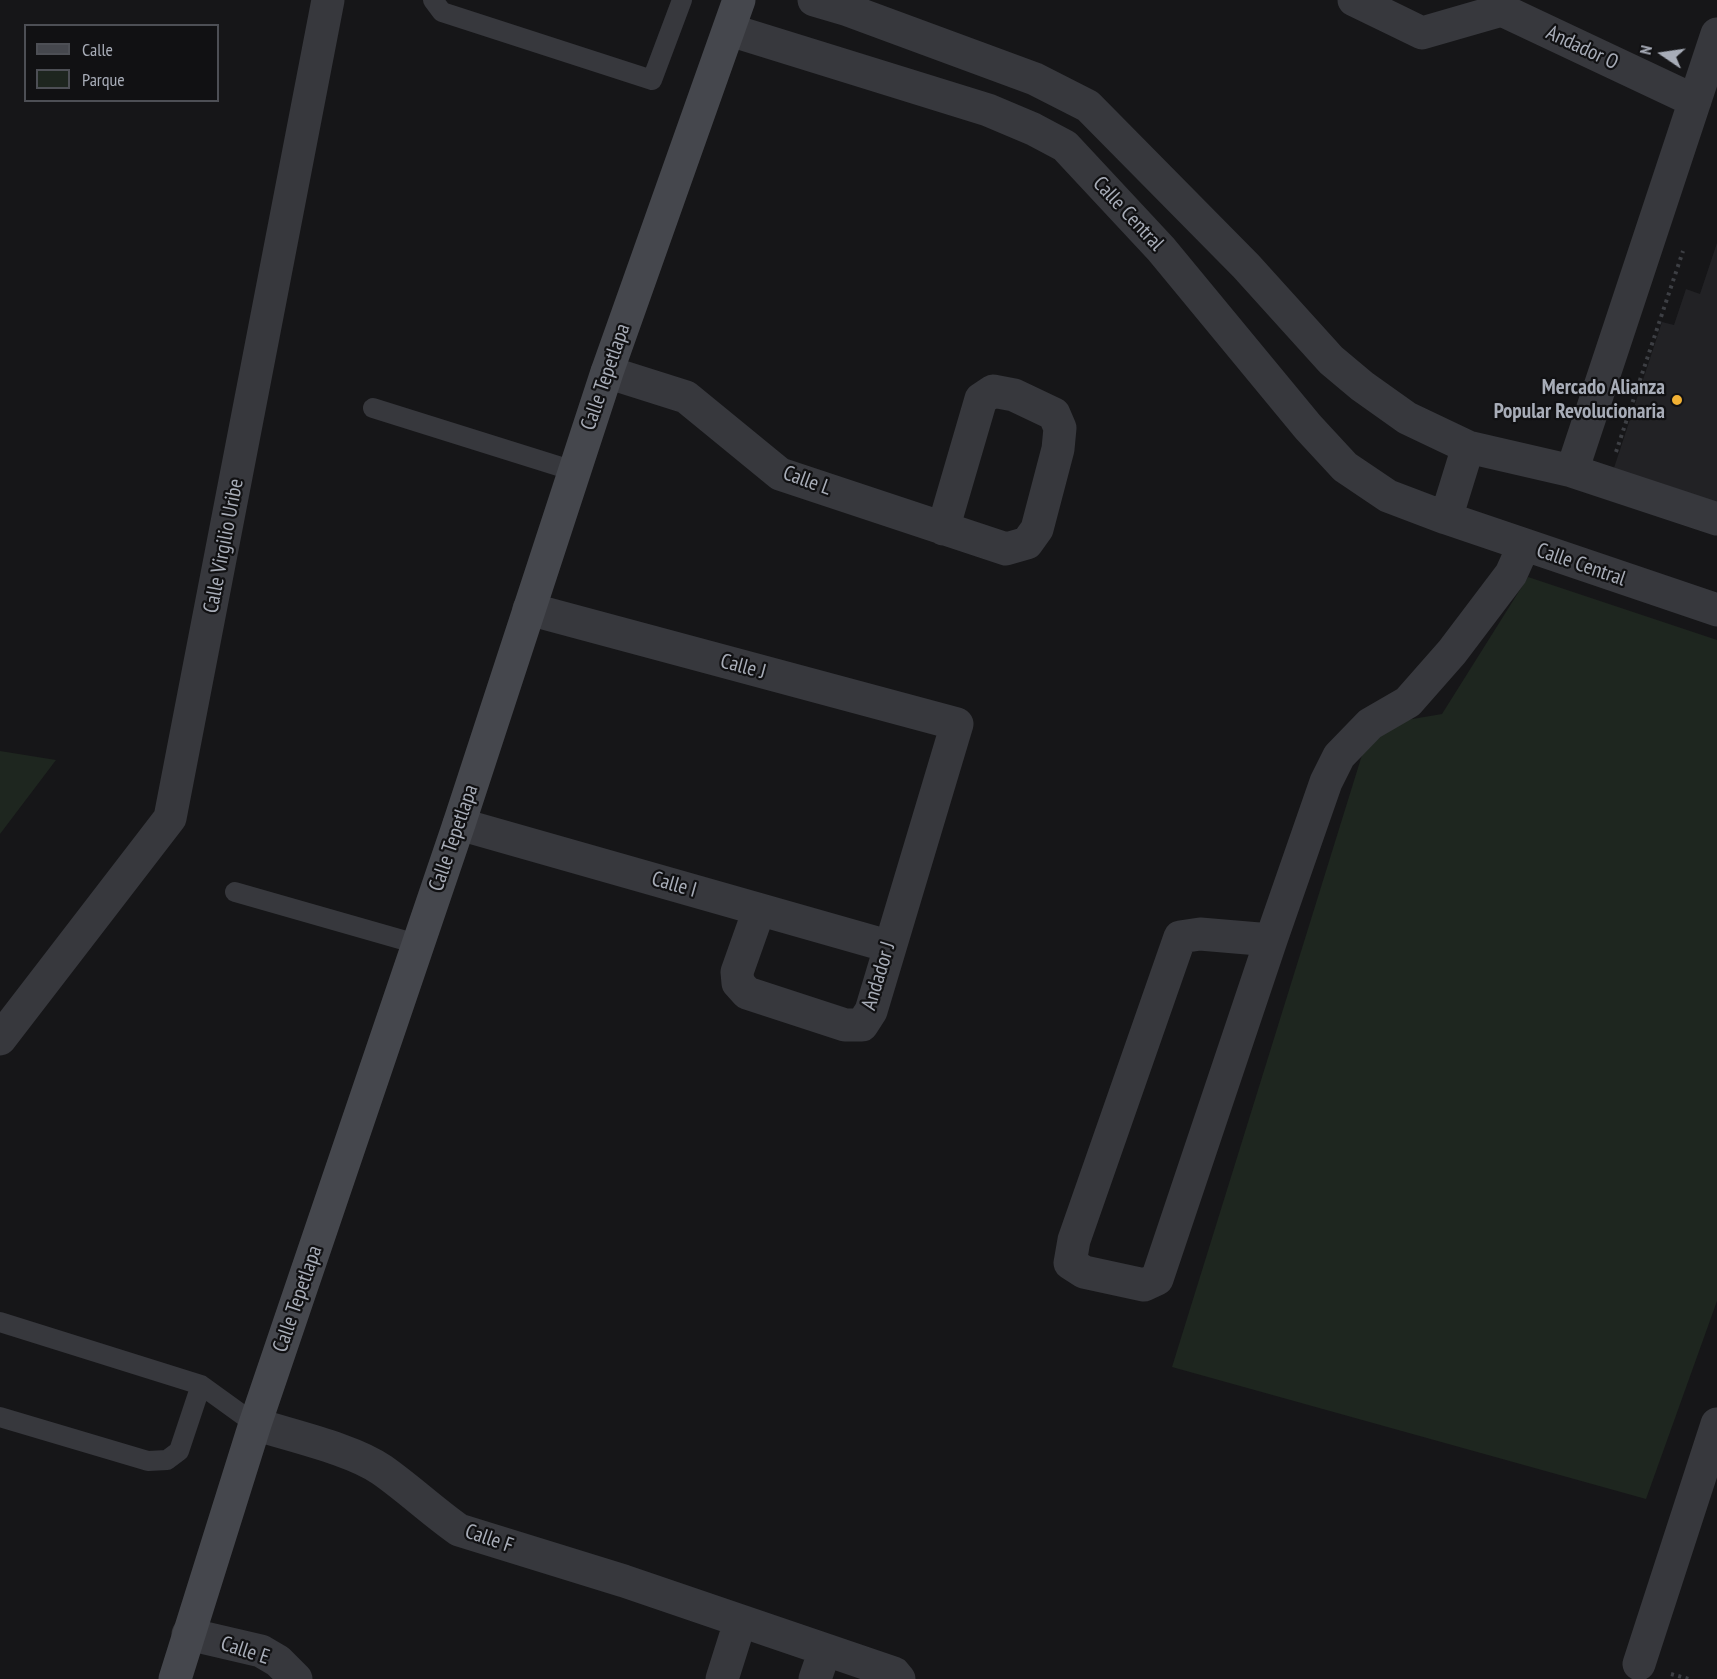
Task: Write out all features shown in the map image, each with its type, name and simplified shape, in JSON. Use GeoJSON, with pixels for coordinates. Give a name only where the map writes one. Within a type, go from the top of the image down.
{"type":"FeatureCollection","features":[{"type":"Feature","properties":{"kind":"street","name":"Calle Virgilio Uribe"},"geometry":{"type":"LineString","coordinates":[[0,1040],[170,818],[328,0]]}},
{"type":"Feature","properties":{"kind":"street"},"geometry":{"type":"LineString","coordinates":[[814,0],[848,10],[1035,80],[1088,106],[1246,266],[1331,360],[1362,386],[1407,418],[1468,447],[1572,471],[1717,519]]}},
{"type":"Feature","properties":{"kind":"street","name":"Andador O"},"geometry":{"type":"LineString","coordinates":[[1354,0],[1422,33],[1500,5],[1695,101]]}},
{"type":"Feature","properties":{"kind":"street","name":"Calle Tepetlapa"},"geometry":{"type":"LineString","coordinates":[[175,1679],[255,1424],[459,824],[607,372],[734,8]]}},
{"type":"Feature","properties":{"kind":"street","name":"Calle Central"},"geometry":{"type":"LineString","coordinates":[[734,8],[988,110],[1033,129],[1065,146],[1161,249],[1308,427],[1346,467],[1388,496],[1717,610]]}},
{"type":"Feature","properties":{"kind":"street"},"geometry":{"type":"LineString","coordinates":[[1572,471],[1717,34]]}},
{"type":"Feature","properties":{"kind":"street","name":"Calle L"},"geometry":{"type":"LineString","coordinates":[[607,372],[686,397],[780,474],[943,529],[1006,549],[1027,543],[1037,529],[1060,428],[1054,414],[1014,395],[993,391],[981,399],[943,529]]}},
{"type":"Feature","properties":{"kind":"street"},"geometry":{"type":"LineString","coordinates":[[1446,518],[1468,447]]}},
{"type":"Feature","properties":{"kind":"street"},"geometry":{"type":"LineString","coordinates":[[1271,940],[1200,934],[1180,937],[1074,1240],[1070,1263],[1084,1272],[1144,1285],[1157,1279],[1271,940],[1326,782],[1339,756],[1370,724],[1408,702],[1452,652],[1511,574],[1524,545]]}},
{"type":"Feature","properties":{"kind":"street","name":"Calle J"},"geometry":{"type":"LineString","coordinates":[[529,609],[957,724]]}},
{"type":"Feature","properties":{"kind":"street","name":"Andador J"},"geometry":{"type":"LineString","coordinates":[[759,910],[737,972],[738,983],[747,993],[845,1025],[862,1025],[871,1011],[888,946],[957,724]]}},
{"type":"Feature","properties":{"kind":"street","name":"Calle I"},"geometry":{"type":"LineString","coordinates":[[459,824],[888,946]]}},
{"type":"Feature","properties":{"kind":"street","name":"Calle F"},"geometry":{"type":"LineString","coordinates":[[255,1424],[356,1457],[381,1469],[433,1512],[459,1530],[624,1581],[740,1622],[820,1664],[894,1673],[899,1679]]}},
{"type":"Feature","properties":{"kind":"street"},"geometry":{"type":"LineString","coordinates":[[1639,1664],[1717,1424]]}},
{"type":"Feature","properties":{"kind":"street"},"geometry":{"type":"LineString","coordinates":[[723,1679],[740,1622]]}},
{"type":"Feature","properties":{"kind":"street","name":"Calle E"},"geometry":{"type":"LineString","coordinates":[[188,1634],[261,1651],[278,1660],[296,1679]]}},
{"type":"Feature","properties":{"kind":"lane"},"geometry":{"type":"LineString","coordinates":[[433,0],[442,12],[652,80],[682,0]]}},
{"type":"Feature","properties":{"kind":"lane"},"geometry":{"type":"LineString","coordinates":[[373,408],[574,471]]}},
{"type":"Feature","properties":{"kind":"lane"},"geometry":{"type":"LineString","coordinates":[[235,892],[417,944]]}},
{"type":"Feature","properties":{"kind":"lane"},"geometry":{"type":"LineString","coordinates":[[0,1322],[201,1385],[255,1424]]}},
{"type":"Feature","properties":{"kind":"lane"},"geometry":{"type":"LineString","coordinates":[[0,1417],[148,1461],[167,1460],[179,1451],[201,1385]]}},
{"type":"Feature","properties":{"kind":"path"},"geometry":{"type":"LineString","coordinates":[[1606,482],[1683,251]]}},
{"type":"Feature","properties":{"kind":"shaded area","name":"Mercado Alianza Popular Revolucionaria"},"geometry":{"type":"Polygon","coordinates":[[[1717,243],[1717,507],[1612,474],[1662,322],[1674,325],[1686,289],[1700,294],[1717,243]]]}},
{"type":"Feature","properties":{"kind":"green space"},"geometry":{"type":"Polygon","coordinates":[[[1528,577],[1717,640],[1717,1301],[1646,1499],[1172,1367],[1371,726],[1442,714],[1528,577]]]}},
{"type":"Feature","properties":{"kind":"green space"},"geometry":{"type":"Polygon","coordinates":[[[0,751],[56,760],[0,834],[0,751]]]}},
{"type":"Feature","properties":{"kind":"place","name":"Mercado Alianza Popular Revolucionaria"},"geometry":{"type":"Point","coordinates":[1677,400]}}]}
